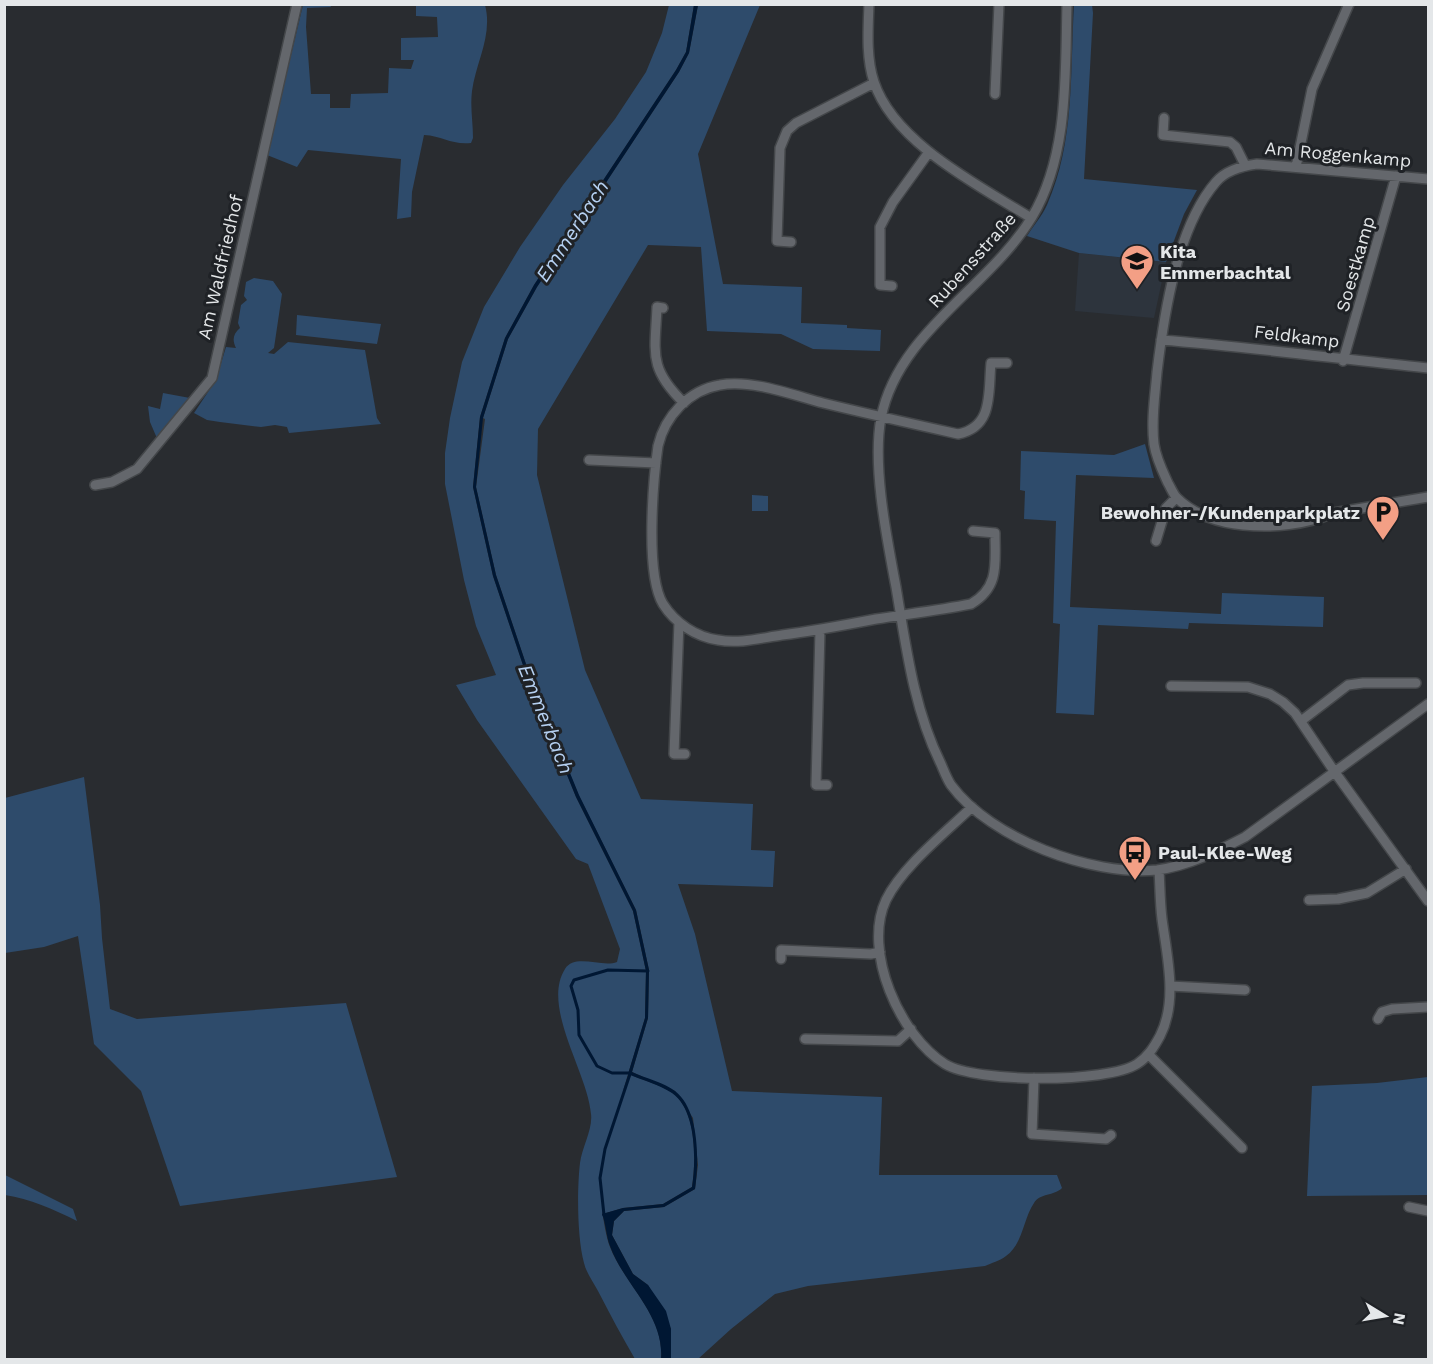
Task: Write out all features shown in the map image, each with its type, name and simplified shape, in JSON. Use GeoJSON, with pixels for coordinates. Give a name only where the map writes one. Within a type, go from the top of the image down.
{"type":"FeatureCollection","features":[{"type":"Feature","properties":{"kind":"street","name":"Am Waldfriedhof"},"geometry":{"type":"LineString","coordinates":[[95,485],[112,482],[137,469],[212,378],[297,4]]}},
{"type":"Feature","properties":{"kind":"street"},"geometry":{"type":"LineString","coordinates":[[869,4],[869,56],[874,83],[892,116],[929,152],[1031,218]]}},
{"type":"Feature","properties":{"kind":"street"},"geometry":{"type":"LineString","coordinates":[[995,94],[999,4]]}},
{"type":"Feature","properties":{"kind":"street","name":"Rubensstraße"},"geometry":{"type":"LineString","coordinates":[[1067,4],[1064,80],[1058,144],[1049,180],[1031,218],[1006,251],[922,339],[899,369],[890,387],[881,417],[878,446],[879,472],[901,616],[920,709],[933,748],[950,784],[972,807],[1000,828],[1031,846],[1098,866],[1127,870],[1159,870],[1217,852],[1245,837],[1334,771],[1397,729],[1428,704]]}},
{"type":"Feature","properties":{"kind":"street"},"geometry":{"type":"LineString","coordinates":[[1296,167],[1312,89],[1349,4]]}},
{"type":"Feature","properties":{"kind":"street"},"geometry":{"type":"LineString","coordinates":[[791,242],[777,241],[780,148],[787,131],[796,123],[874,83]]}},
{"type":"Feature","properties":{"kind":"street","name":"Am Roggenkamp"},"geometry":{"type":"LineString","coordinates":[[1164,118],[1163,135],[1230,142],[1236,147],[1245,165]]}},
{"type":"Feature","properties":{"kind":"street"},"geometry":{"type":"LineString","coordinates":[[892,286],[880,285],[880,228],[893,202],[929,152]]}},
{"type":"Feature","properties":{"kind":"street","name":"Am Roggenkamp"},"geometry":{"type":"LineString","coordinates":[[1176,498],[1158,462],[1154,444],[1154,400],[1161,340],[1174,274],[1198,212],[1217,181],[1229,172],[1245,165],[1257,164],[1428,178]]}},
{"type":"Feature","properties":{"kind":"street","name":"Soestkamp"},"geometry":{"type":"LineString","coordinates":[[1343,359],[1396,176]]}},
{"type":"Feature","properties":{"kind":"street"},"geometry":{"type":"LineString","coordinates":[[663,308],[657,307],[657,366],[667,383],[684,403]]}},
{"type":"Feature","properties":{"kind":"street","name":"Feldkamp"},"geometry":{"type":"LineString","coordinates":[[1161,340],[1428,368]]}},
{"type":"Feature","properties":{"kind":"street"},"geometry":{"type":"LineString","coordinates":[[973,531],[995,533],[993,578],[986,594],[971,604],[820,630],[729,641],[699,635],[679,622],[662,603],[655,584],[653,573],[656,463],[663,429],[669,419],[697,393],[712,386],[741,384],[958,434],[969,432],[986,415],[991,363],[1007,363]]}},
{"type":"Feature","properties":{"kind":"street"},"geometry":{"type":"LineString","coordinates":[[589,460],[656,463]]}},
{"type":"Feature","properties":{"kind":"street"},"geometry":{"type":"LineString","coordinates":[[1156,541],[1166,508],[1176,498],[1203,515],[1221,522],[1261,526],[1289,524],[1322,518],[1333,513],[1428,497]]}},
{"type":"Feature","properties":{"kind":"street"},"geometry":{"type":"LineString","coordinates":[[679,622],[674,754],[685,754]]}},
{"type":"Feature","properties":{"kind":"street"},"geometry":{"type":"LineString","coordinates":[[820,630],[816,784],[827,785]]}},
{"type":"Feature","properties":{"kind":"street"},"geometry":{"type":"LineString","coordinates":[[1301,721],[1348,685],[1416,683]]}},
{"type":"Feature","properties":{"kind":"street"},"geometry":{"type":"LineString","coordinates":[[1171,686],[1224,685],[1260,689],[1283,702],[1301,721],[1334,771],[1428,901]]}},
{"type":"Feature","properties":{"kind":"street"},"geometry":{"type":"LineString","coordinates":[[972,807],[897,880],[885,902],[879,926],[878,939],[884,980],[891,996],[924,1048],[946,1065],[981,1075],[1034,1078],[1085,1076],[1118,1072],[1136,1065],[1149,1055],[1165,1024],[1170,986],[1159,870]]}},
{"type":"Feature","properties":{"kind":"street"},"geometry":{"type":"LineString","coordinates":[[1309,900],[1338,899],[1367,893],[1406,868]]}},
{"type":"Feature","properties":{"kind":"street"},"geometry":{"type":"LineString","coordinates":[[781,959],[782,950],[871,954],[880,952]]}},
{"type":"Feature","properties":{"kind":"street"},"geometry":{"type":"LineString","coordinates":[[1170,986],[1245,990]]}},
{"type":"Feature","properties":{"kind":"street"},"geometry":{"type":"LineString","coordinates":[[1378,1019],[1382,1012],[1392,1009],[1428,1007]]}},
{"type":"Feature","properties":{"kind":"street"},"geometry":{"type":"LineString","coordinates":[[805,1039],[898,1041],[911,1029]]}},
{"type":"Feature","properties":{"kind":"street"},"geometry":{"type":"LineString","coordinates":[[1149,1055],[1242,1148]]}},
{"type":"Feature","properties":{"kind":"street"},"geometry":{"type":"LineString","coordinates":[[1034,1078],[1032,1134],[1106,1139],[1111,1135]]}},
{"type":"Feature","properties":{"kind":"street"},"geometry":{"type":"LineString","coordinates":[[1409,1207],[1428,1210]]}},
{"type":"Feature","properties":{"kind":"shaded area"},"geometry":{"type":"Polygon","coordinates":[[[303,5],[330,5],[331,7],[307,8],[306,27],[311,94],[330,94],[330,108],[350,108],[351,94],[388,93],[389,68],[411,69],[414,60],[401,60],[401,38],[438,37],[437,17],[416,16],[416,5],[485,5],[487,27],[472,91],[473,138],[471,143],[464,143],[424,135],[412,192],[411,217],[397,219],[401,159],[308,150],[297,167],[267,155],[303,5]]]}},
{"type":"Feature","properties":{"kind":"shaded area"},"geometry":{"type":"Polygon","coordinates":[[[669,5],[694,5],[686,52],[534,285],[505,338],[480,417],[473,487],[493,576],[526,674],[576,797],[633,911],[646,971],[645,1018],[623,1091],[631,1075],[665,1088],[682,1102],[691,1125],[694,1151],[692,1187],[663,1204],[623,1208],[603,1214],[602,1211],[610,1247],[651,1315],[661,1343],[661,1359],[635,1359],[588,1273],[582,1252],[578,1213],[579,1174],[591,1114],[588,1098],[562,1021],[559,1002],[559,984],[569,964],[582,961],[617,962],[620,949],[588,864],[576,859],[477,720],[456,685],[496,675],[476,626],[464,580],[445,484],[445,453],[462,362],[484,307],[520,247],[563,185],[615,119],[646,72],[662,33],[669,5]]]}},
{"type":"Feature","properties":{"kind":"shaded area"},"geometry":{"type":"Polygon","coordinates":[[[698,5],[760,5],[698,154],[723,284],[802,287],[801,323],[847,325],[847,328],[881,330],[880,351],[813,349],[781,334],[707,331],[701,247],[648,245],[538,429],[537,475],[585,670],[641,799],[753,804],[751,850],[775,851],[773,887],[678,884],[695,934],[732,1091],[882,1097],[879,1175],[1057,1175],[1062,1188],[1037,1200],[1030,1209],[1016,1245],[1012,1251],[998,1261],[985,1266],[808,1286],[775,1294],[698,1359],[671,1359],[671,1329],[648,1285],[633,1274],[612,1235],[614,1221],[624,1211],[664,1207],[695,1189],[698,1165],[693,1118],[675,1091],[632,1072],[648,1018],[649,970],[636,910],[579,796],[529,673],[496,575],[476,487],[485,419],[483,418],[508,339],[537,287],[679,72],[689,53],[698,5]]]}},
{"type":"Feature","properties":{"kind":"shaded area"},"geometry":{"type":"Polygon","coordinates":[[[1074,5],[1092,5],[1093,13],[1084,179],[1197,190],[1184,214],[1166,262],[1079,253],[1027,236],[1047,205],[1062,157],[1070,106],[1074,5]]]}},
{"type":"Feature","properties":{"kind":"shaded area"},"geometry":{"type":"Polygon","coordinates":[[[1079,253],[1166,262],[1154,318],[1075,311],[1079,253]]]}},
{"type":"Feature","properties":{"kind":"shaded area"},"geometry":{"type":"Polygon","coordinates":[[[254,278],[273,281],[282,294],[274,348],[268,353],[274,354],[288,342],[365,350],[377,418],[381,424],[289,433],[287,427],[275,425],[261,427],[220,422],[207,420],[194,413],[216,380],[226,347],[236,348],[234,337],[240,328],[238,323],[241,305],[247,300],[244,296],[246,282],[254,278]]]}},
{"type":"Feature","properties":{"kind":"shaded area"},"geometry":{"type":"Polygon","coordinates":[[[297,315],[381,324],[377,344],[296,335],[297,315]]]}},
{"type":"Feature","properties":{"kind":"shaded area"},"geometry":{"type":"Polygon","coordinates":[[[163,393],[190,398],[187,409],[159,443],[150,422],[148,406],[160,409],[163,393]]]}},
{"type":"Feature","properties":{"kind":"shaded area"},"geometry":{"type":"Polygon","coordinates":[[[1145,444],[1154,478],[1076,475],[1070,607],[1221,614],[1222,593],[1324,597],[1323,627],[1189,623],[1188,629],[1098,625],[1094,715],[1056,713],[1060,624],[1053,623],[1056,521],[1024,519],[1025,491],[1020,490],[1021,451],[1114,455],[1145,444]]]}},
{"type":"Feature","properties":{"kind":"shaded area"},"geometry":{"type":"Polygon","coordinates":[[[752,495],[768,496],[768,511],[752,511],[752,495]]]}},
{"type":"Feature","properties":{"kind":"shaded area"},"geometry":{"type":"Polygon","coordinates":[[[84,777],[110,1009],[137,1019],[346,1003],[397,1177],[180,1206],[141,1091],[94,1044],[78,936],[44,947],[5,953],[5,798],[84,777]]]}},
{"type":"Feature","properties":{"kind":"shaded area"},"geometry":{"type":"Polygon","coordinates":[[[1428,1077],[1428,1195],[1307,1196],[1312,1086],[1377,1083],[1428,1077]]]}},
{"type":"Feature","properties":{"kind":"shaded area"},"geometry":{"type":"Polygon","coordinates":[[[5,1175],[73,1209],[77,1221],[41,1205],[5,1195],[5,1175]]]}},
{"type":"Feature","properties":{"kind":"water","name":"Emmerbach"},"geometry":{"type":"Polygon","coordinates":[[[694,5],[698,5],[689,53],[679,72],[537,287],[508,339],[483,418],[476,487],[496,575],[529,673],[579,795],[636,910],[649,970],[648,1018],[632,1072],[675,1091],[689,1111],[696,1137],[695,1189],[664,1207],[624,1211],[614,1221],[612,1235],[633,1274],[648,1285],[666,1311],[671,1329],[671,1359],[661,1360],[661,1344],[657,1329],[616,1260],[602,1214],[623,1208],[663,1204],[692,1187],[693,1137],[686,1111],[672,1093],[628,1074],[645,1018],[646,971],[633,911],[576,797],[526,674],[493,576],[473,487],[480,417],[505,338],[534,285],[676,70],[686,52],[694,5]]]}},
{"type":"Feature","properties":{"kind":"waterway"},"geometry":{"type":"LineString","coordinates":[[631,1073],[612,1073],[597,1066],[579,1035],[578,1010],[571,986],[574,980],[608,970],[648,971]]}},
{"type":"Feature","properties":{"kind":"waterway"},"geometry":{"type":"LineString","coordinates":[[604,1215],[600,1178],[605,1149],[630,1074]]}},
{"type":"Feature","properties":{"kind":"place","name":"Kita Emmerbachtal"},"geometry":{"type":"Point","coordinates":[1137,290]}},
{"type":"Feature","properties":{"kind":"place","name":"Bewohner-/Kundenparkplatz"},"geometry":{"type":"Point","coordinates":[1383,541]}},
{"type":"Feature","properties":{"kind":"place","name":"Paul-Klee-Weg"},"geometry":{"type":"Point","coordinates":[1135,881]}}]}
